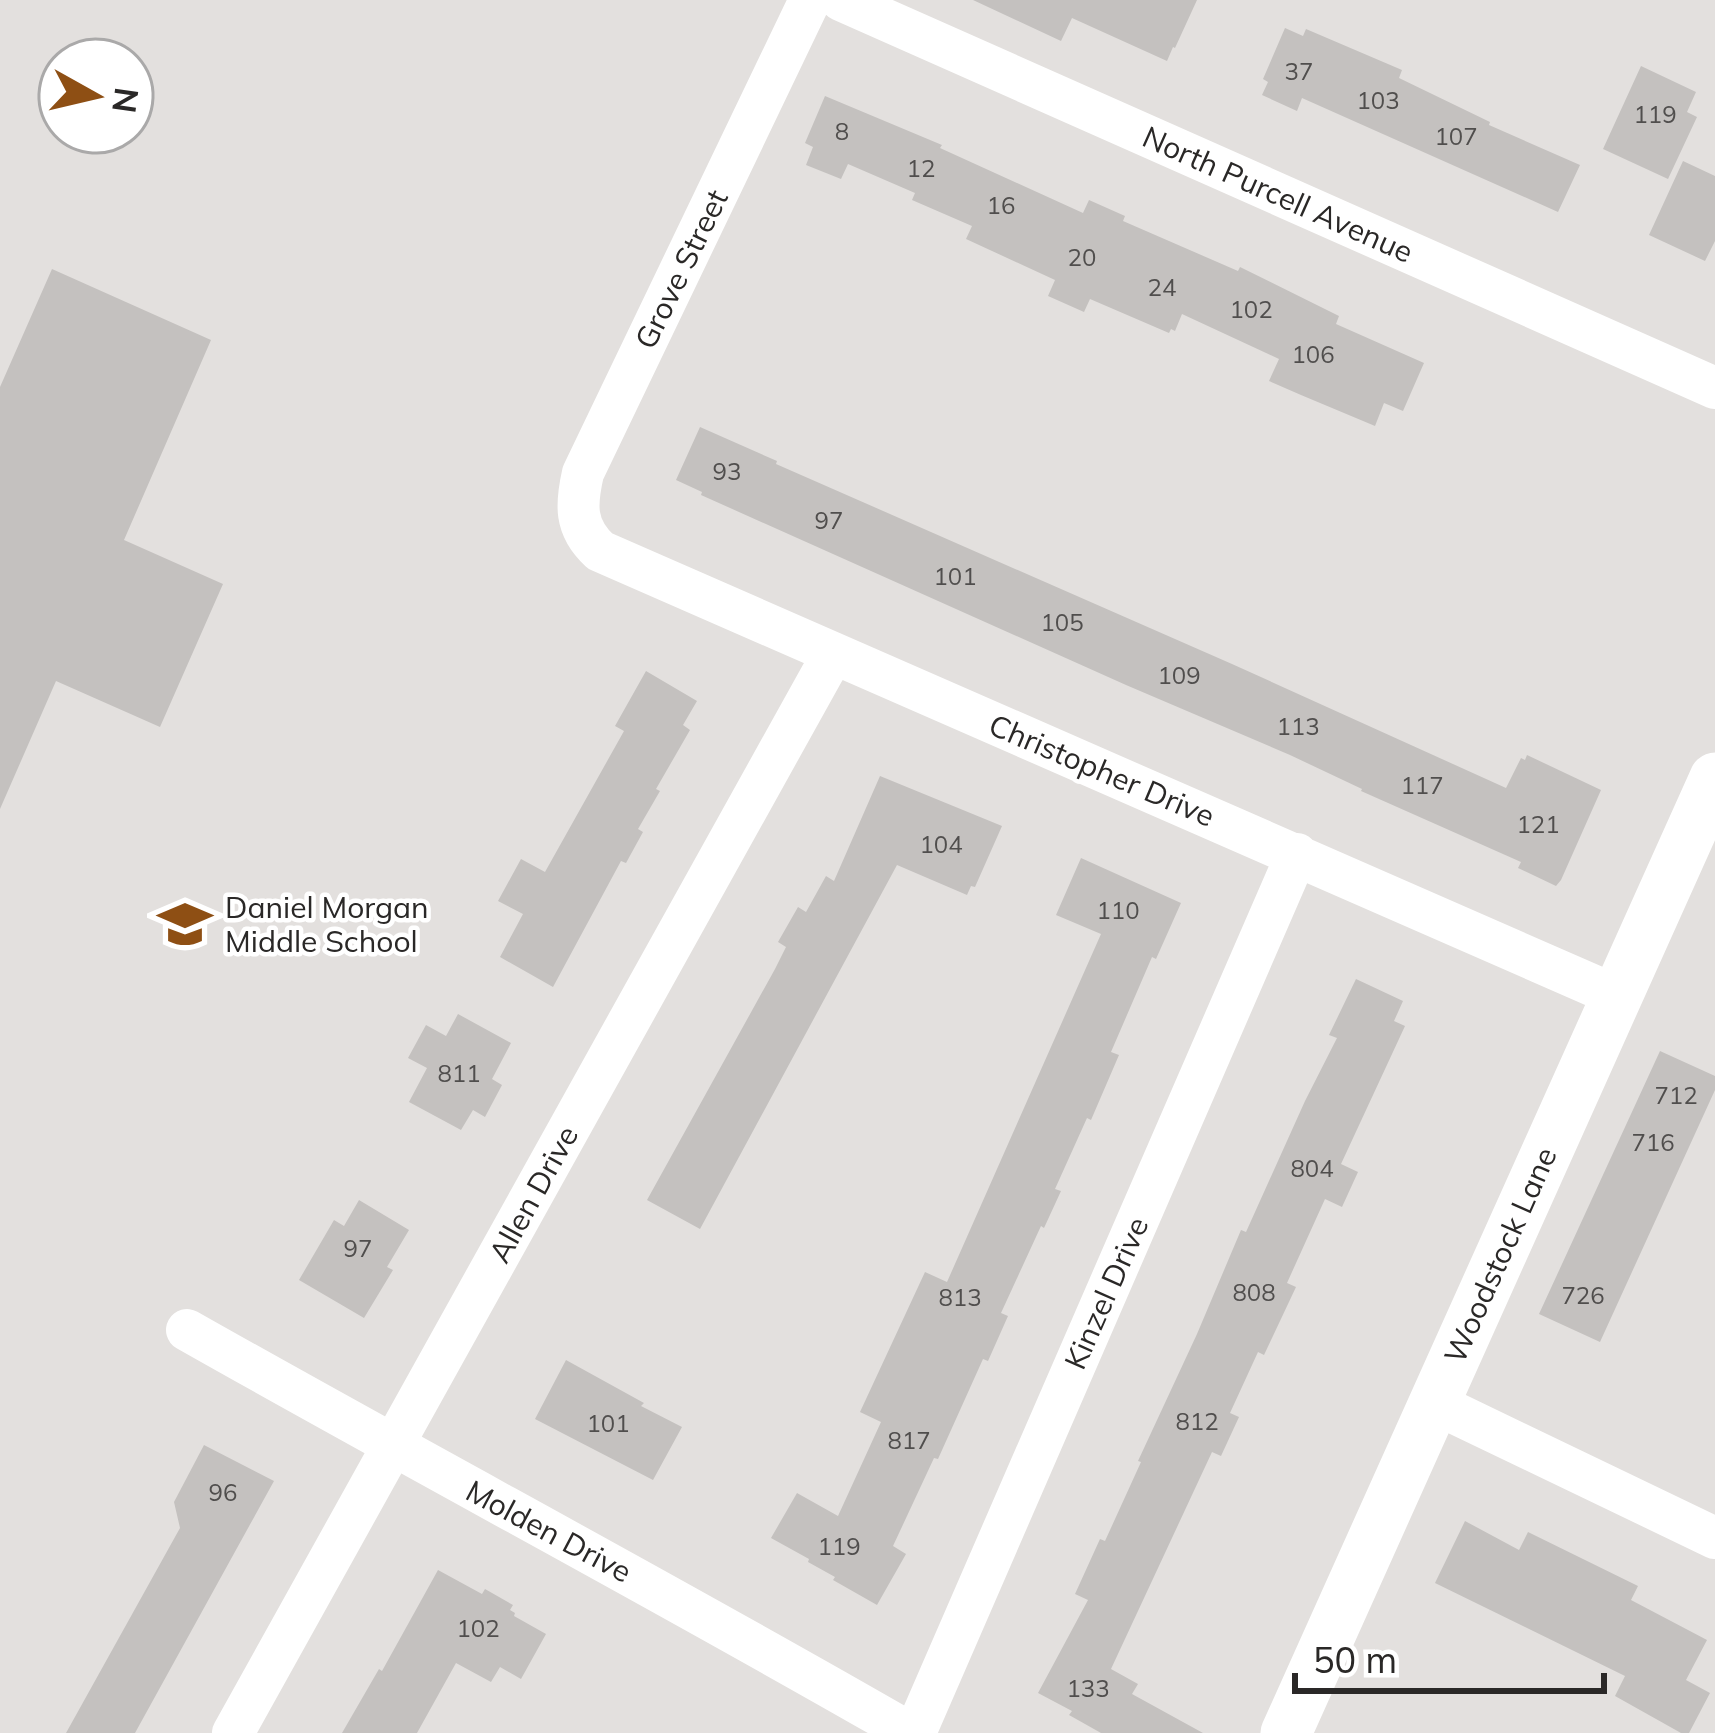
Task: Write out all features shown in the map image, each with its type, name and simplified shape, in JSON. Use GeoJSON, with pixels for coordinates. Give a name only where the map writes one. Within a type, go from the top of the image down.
{"type":"FeatureCollection","features":[{"type":"Feature","properties":{"kind":"street","name":"Grove Street"},"geometry":{"type":"LineString","coordinates":[[589,541],[577,503],[583,473],[809,0]]}},
{"type":"Feature","properties":{"kind":"street","name":"North Purcell Avenue"},"geometry":{"type":"LineString","coordinates":[[841,0],[1715,388]]}},
{"type":"Feature","properties":{"kind":"street","name":"Christopher Drive"},"geometry":{"type":"LineString","coordinates":[[589,541],[600,551],[832,654],[1617,996]]}},
{"type":"Feature","properties":{"kind":"street","name":"Allen Drive"},"geometry":{"type":"LineString","coordinates":[[233,1733],[832,654]]}},
{"type":"Feature","properties":{"kind":"street","name":"Woodstock Lane"},"geometry":{"type":"LineString","coordinates":[[1286,1733],[1714,785]]}},
{"type":"Feature","properties":{"kind":"street","name":"Kinzel Drive"},"geometry":{"type":"LineString","coordinates":[[913,1733],[1297,854]]}},
{"type":"Feature","properties":{"kind":"street","name":"Molden Drive"},"geometry":{"type":"LineString","coordinates":[[187,1330],[913,1733]]}},
{"type":"Feature","properties":{"kind":"street"},"geometry":{"type":"LineString","coordinates":[[1434,1403],[1715,1538]]}},
{"type":"Feature","properties":{"kind":"building"},"geometry":{"type":"Polygon","coordinates":[[[973,0],[1197,0],[1167,61],[1072,18],[1061,41],[973,0]]]}},
{"type":"Feature","properties":{"kind":"building"},"geometry":{"type":"Polygon","coordinates":[[[1285,28],[1303,36],[1306,29],[1402,70],[1399,78],[1580,165],[1558,212],[1302,98],[1297,111],[1262,95],[1268,82],[1263,79],[1285,28]]]}},
{"type":"Feature","properties":{"kind":"building"},"geometry":{"type":"Polygon","coordinates":[[[1641,66],[1696,92],[1687,112],[1697,117],[1668,179],[1603,149],[1641,66]]]}},
{"type":"Feature","properties":{"kind":"building"},"geometry":{"type":"Polygon","coordinates":[[[825,96],[942,145],[940,148],[1083,213],[1089,200],[1125,216],[1123,221],[1238,271],[1240,267],[1339,316],[1336,324],[1424,363],[1403,411],[1384,403],[1375,426],[1269,381],[1279,359],[1182,314],[1175,331],[1169,333],[1090,299],[1084,312],[1048,296],[1055,280],[966,239],[972,226],[912,200],[915,193],[848,164],[841,179],[806,165],[813,147],[805,143],[825,96]]]}},
{"type":"Feature","properties":{"kind":"building"},"geometry":{"type":"Polygon","coordinates":[[[1683,161],[1715,176],[1715,241],[1705,261],[1649,235],[1683,161]]]}},
{"type":"Feature","properties":{"kind":"building"},"geometry":{"type":"Polygon","coordinates":[[[52,269],[211,340],[124,540],[223,584],[160,727],[56,681],[0,809],[0,387],[52,269]]]}},
{"type":"Feature","properties":{"kind":"building"},"geometry":{"type":"Polygon","coordinates":[[[700,427],[1506,788],[1527,755],[1601,790],[1561,880],[1556,886],[1518,868],[1521,862],[1290,755],[701,495],[676,480],[700,427]]]}},
{"type":"Feature","properties":{"kind":"building"},"geometry":{"type":"Polygon","coordinates":[[[646,671],[697,701],[683,725],[690,730],[656,789],[660,791],[638,829],[643,832],[626,863],[621,861],[553,987],[500,957],[523,914],[498,901],[521,859],[545,872],[624,731],[615,726],[646,671]]]}},
{"type":"Feature","properties":{"kind":"building"},"geometry":{"type":"Polygon","coordinates":[[[880,776],[1002,826],[967,895],[897,865],[700,1229],[647,1200],[775,969],[786,947],[778,942],[798,907],[806,912],[826,876],[834,881],[880,776]]]}},
{"type":"Feature","properties":{"kind":"building"},"geometry":{"type":"Polygon","coordinates":[[[1081,858],[1181,903],[1111,1052],[1119,1055],[1055,1189],[1061,1191],[1001,1313],[1008,1316],[988,1361],[983,1359],[893,1546],[906,1554],[877,1605],[771,1538],[797,1493],[838,1516],[881,1422],[860,1412],[925,1272],[947,1282],[1101,934],[1056,915],[1081,858]]]}},
{"type":"Feature","properties":{"kind":"building"},"geometry":{"type":"Polygon","coordinates":[[[1356,979],[1403,1001],[1394,1021],[1405,1026],[1341,1164],[1358,1172],[1342,1207],[1325,1199],[1287,1283],[1296,1287],[1230,1413],[1239,1417],[1221,1456],[1212,1452],[1111,1669],[1138,1684],[1132,1694],[1203,1733],[1101,1733],[1038,1693],[1088,1600],[1075,1594],[1100,1539],[1105,1541],[1241,1230],[1246,1232],[1337,1038],[1329,1035],[1356,979]]]}},
{"type":"Feature","properties":{"kind":"building"},"geometry":{"type":"Polygon","coordinates":[[[458,1014],[511,1043],[492,1079],[502,1085],[485,1117],[473,1110],[461,1130],[409,1102],[427,1068],[408,1058],[426,1025],[446,1036],[458,1014]]]}},
{"type":"Feature","properties":{"kind":"building"},"geometry":{"type":"Polygon","coordinates":[[[1660,1051],[1715,1076],[1715,1090],[1600,1342],[1539,1314],[1660,1051]]]}},
{"type":"Feature","properties":{"kind":"building"},"geometry":{"type":"Polygon","coordinates":[[[359,1200],[409,1230],[387,1267],[393,1270],[364,1318],[299,1280],[334,1220],[344,1226],[359,1200]]]}},
{"type":"Feature","properties":{"kind":"building"},"geometry":{"type":"Polygon","coordinates":[[[566,1360],[682,1427],[653,1480],[535,1419],[566,1360]]]}},
{"type":"Feature","properties":{"kind":"building"},"geometry":{"type":"Polygon","coordinates":[[[204,1445],[274,1481],[135,1733],[66,1733],[180,1528],[174,1502],[204,1445]]]}},
{"type":"Feature","properties":{"kind":"building"},"geometry":{"type":"Polygon","coordinates":[[[1465,1521],[1519,1550],[1528,1532],[1638,1586],[1631,1600],[1707,1640],[1686,1680],[1710,1693],[1689,1733],[1615,1696],[1625,1676],[1435,1583],[1465,1521]]]}},
{"type":"Feature","properties":{"kind":"building"},"geometry":{"type":"Polygon","coordinates":[[[438,1570],[513,1605],[514,1616],[546,1634],[521,1679],[500,1667],[491,1682],[456,1663],[417,1733],[342,1733],[379,1669],[382,1671],[438,1570]]]}},
{"type":"Feature","properties":{"kind":"place","name":"Daniel Morgan Middle School"},"geometry":{"type":"Point","coordinates":[185,924]}}]}
